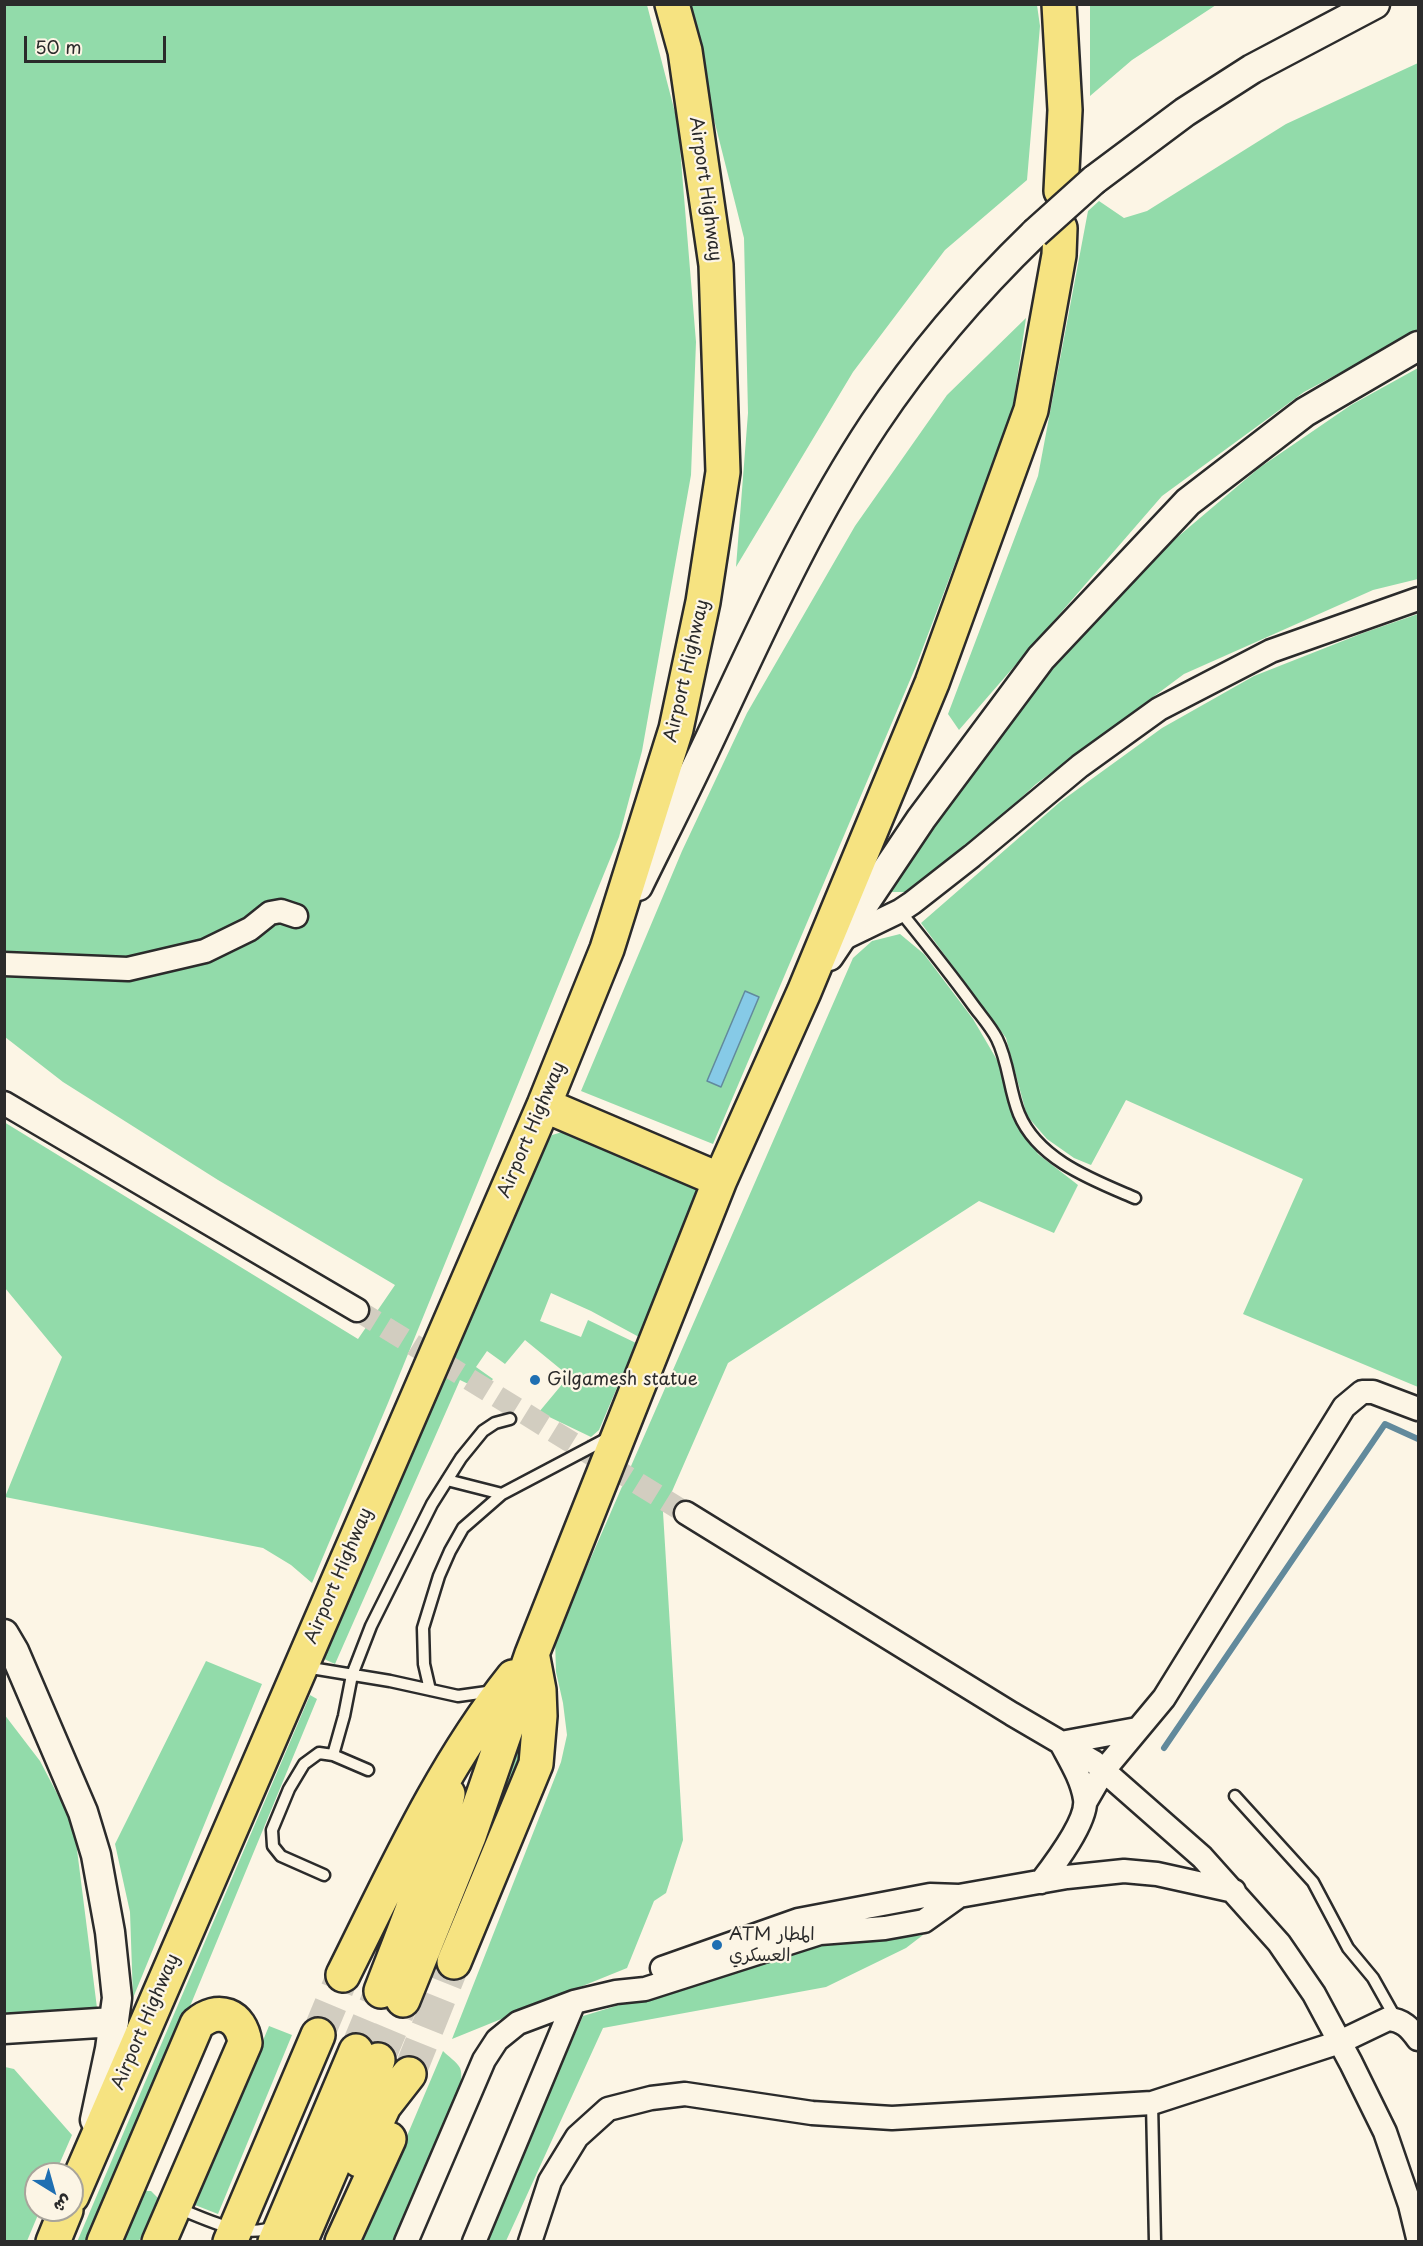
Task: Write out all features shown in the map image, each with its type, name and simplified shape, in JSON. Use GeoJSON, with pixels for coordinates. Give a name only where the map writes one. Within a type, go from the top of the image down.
{"type":"FeatureCollection","features":[{"type":"Feature","properties":{"kind":"highway","name":"Airport Highway"},"geometry":{"type":"LineString","coordinates":[[84,2166],[544,1105],[607,949],[676,729],[703,602],[723,472],[716,265],[685,51],[672,4]]}},
{"type":"Feature","properties":{"kind":"highway"},"geometry":{"type":"LineString","coordinates":[[1059,4],[1065,110],[1061,191]]}},
{"type":"Feature","properties":{"kind":"highway"},"geometry":{"type":"LineString","coordinates":[[456,1761],[438,1837],[392,1995],[469,1836],[532,1654],[720,1180],[804,992],[932,683],[1031,410],[1059,255],[1047,231]]}},
{"type":"Feature","properties":{"kind":"highway"},"geometry":{"type":"LineString","coordinates":[[544,1105],[720,1180]]}},
{"type":"Feature","properties":{"kind":"highway"},"geometry":{"type":"LineString","coordinates":[[343,1975],[404,1853],[456,1761],[503,1689],[532,1654]]}},
{"type":"Feature","properties":{"kind":"highway"},"geometry":{"type":"LineString","coordinates":[[454,1962],[536,1764],[540,1716],[539,1690],[532,1654]]}},
{"type":"Feature","properties":{"kind":"highway"},"geometry":{"type":"LineString","coordinates":[[104,2241],[197,2024],[205,2017],[216,2014],[228,2016],[237,2022],[243,2031],[245,2043],[159,2241]]}},
{"type":"Feature","properties":{"kind":"highway"},"geometry":{"type":"LineString","coordinates":[[232,2236],[318,2035]]}},
{"type":"Feature","properties":{"kind":"highway"},"geometry":{"type":"LineString","coordinates":[[286,2236],[367,2056]]}},
{"type":"Feature","properties":{"kind":"highway"},"geometry":{"type":"LineString","coordinates":[[324,2241],[384,2106],[409,2074],[399,2114],[342,2241]]}},
{"type":"Feature","properties":{"kind":"highway"},"geometry":{"type":"LineString","coordinates":[[53,2241],[61,2222]]}},
{"type":"Feature","properties":{"kind":"street"},"geometry":{"type":"LineString","coordinates":[[607,949],[760,631],[816,521],[868,434],[931,347],[992,275],[1047,231],[1094,180],[1185,112],[1252,69],[1375,4]]}},
{"type":"Feature","properties":{"kind":"street"},"geometry":{"type":"LineString","coordinates":[[804,992],[921,819],[1041,658],[1188,502],[1305,412],[1419,346]]}},
{"type":"Feature","properties":{"kind":"street"},"geometry":{"type":"LineString","coordinates":[[838,941],[900,911],[972,856],[1080,766],[1159,709],[1271,651],[1419,599]]}},
{"type":"Feature","properties":{"kind":"street"},"geometry":{"type":"LineString","coordinates":[[4,964],[128,969],[205,951],[250,929],[270,913],[281,911],[296,915]]}},
{"type":"Feature","properties":{"kind":"street"},"geometry":{"type":"LineString","coordinates":[[4,1103],[357,1310]]}},
{"type":"Feature","properties":{"kind":"street"},"geometry":{"type":"LineString","coordinates":[[1041,1882],[1063,1853],[1077,1828],[1086,1801],[1104,1770],[1164,1698],[1344,1407],[1362,1392],[1373,1392],[1419,1409]]}},
{"type":"Feature","properties":{"kind":"street"},"geometry":{"type":"LineString","coordinates":[[686,1514],[1104,1770],[1202,1857],[1279,1943],[1314,1994],[1385,2132],[1419,2238]]}},
{"type":"Feature","properties":{"kind":"street"},"geometry":{"type":"LineString","coordinates":[[4,1634],[14,1651],[83,1812],[96,1855],[110,1932],[117,1998],[87,2159]]}},
{"type":"Feature","properties":{"kind":"street"},"geometry":{"type":"LineString","coordinates":[[1061,1743],[1137,1729]]}},
{"type":"Feature","properties":{"kind":"street"},"geometry":{"type":"LineString","coordinates":[[1061,1743],[1075,1770],[1086,1801]]}},
{"type":"Feature","properties":{"kind":"street"},"geometry":{"type":"LineString","coordinates":[[616,1992],[643,1975],[779,1925],[938,1894],[958,1896],[1124,1871],[1157,1874],[1234,1891]]}},
{"type":"Feature","properties":{"kind":"street"},"geometry":{"type":"LineString","coordinates":[[406,2241],[484,2060],[497,2040],[518,2023],[574,2002],[616,1992],[645,1989],[820,1933],[885,1928],[924,1921],[958,1896]]}},
{"type":"Feature","properties":{"kind":"street"},"geometry":{"type":"LineString","coordinates":[[883,1903],[885,1928]]}},
{"type":"Feature","properties":{"kind":"street"},"geometry":{"type":"LineString","coordinates":[[474,2241],[574,2002]]}},
{"type":"Feature","properties":{"kind":"street"},"geometry":{"type":"LineString","coordinates":[[530,2241],[550,2181],[577,2137],[608,2109],[651,2098],[685,2094],[812,2114],[892,2118],[1152,2103],[1340,2042],[1388,2019],[1408,2026],[1419,2039]]}},
{"type":"Feature","properties":{"kind":"street"},"geometry":{"type":"LineString","coordinates":[[4,2029],[114,2022]]}},
{"type":"Feature","properties":{"kind":"lane"},"geometry":{"type":"LineString","coordinates":[[900,911],[948,970],[997,1039],[1019,1115],[1035,1139],[1049,1153],[1086,1177],[1135,1198]]}},
{"type":"Feature","properties":{"kind":"lane"},"geometry":{"type":"LineString","coordinates":[[333,1755],[345,1716],[352,1675],[371,1626],[432,1504],[461,1458],[483,1431],[495,1423],[510,1419]]}},
{"type":"Feature","properties":{"kind":"lane"},"geometry":{"type":"LineString","coordinates":[[430,1690],[424,1664],[423,1628],[439,1575],[463,1528],[502,1494],[620,1432]]}},
{"type":"Feature","properties":{"kind":"lane"},"geometry":{"type":"LineString","coordinates":[[447,1480],[502,1494]]}},
{"type":"Feature","properties":{"kind":"lane"},"geometry":{"type":"LineString","coordinates":[[300,1666],[458,1696],[503,1689]]}},
{"type":"Feature","properties":{"kind":"lane"},"geometry":{"type":"LineString","coordinates":[[324,1875],[281,1856],[273,1846],[272,1830],[289,1789],[304,1764],[319,1753],[333,1755],[368,1770]]}},
{"type":"Feature","properties":{"kind":"lane"},"geometry":{"type":"LineString","coordinates":[[1235,1796],[1313,1882],[1348,1948],[1373,1978],[1396,2020]]}},
{"type":"Feature","properties":{"kind":"lane"},"geometry":{"type":"LineString","coordinates":[[1152,2103],[1155,2241]]}},
{"type":"Feature","properties":{"kind":"lane"},"geometry":{"type":"LineString","coordinates":[[174,2206],[232,2236],[256,2231],[286,2236]]}},
{"type":"Feature","properties":{"kind":"green space"},"geometry":{"type":"Polygon","coordinates":[[[5,5],[647,5],[678,124],[696,342],[691,475],[642,751],[619,837],[312,1583],[291,1565],[263,1548],[5,1497],[62,1357],[5,1288],[4,1122],[358,1339],[395,1285],[218,1180],[63,1082],[5,1037],[5,5]]]}},
{"type":"Feature","properties":{"kind":"green space"},"geometry":{"type":"Polygon","coordinates":[[[685,5],[1037,5],[1040,26],[1027,180],[945,250],[853,372],[736,567],[748,413],[744,238],[685,5]]]}},
{"type":"Feature","properties":{"kind":"green space"},"geometry":{"type":"Polygon","coordinates":[[[1090,5],[1216,5],[1132,60],[1090,96],[1090,5]]]}},
{"type":"Feature","properties":{"kind":"green space"},"geometry":{"type":"Polygon","coordinates":[[[1418,63],[1418,331],[1304,392],[1162,496],[959,730],[948,714],[1038,476],[1088,211],[1099,201],[1124,218],[1147,211],[1286,124],[1418,63]]]}},
{"type":"Feature","properties":{"kind":"green space"},"geometry":{"type":"Polygon","coordinates":[[[1026,318],[1012,413],[916,666],[713,1144],[581,1091],[682,851],[747,713],[855,526],[947,395],[1026,318]]]}},
{"type":"Feature","properties":{"kind":"green space"},"geometry":{"type":"Polygon","coordinates":[[[1418,368],[1418,579],[1373,590],[1184,674],[1036,784],[966,849],[939,870],[906,892],[889,892],[966,776],[1070,646],[1161,551],[1259,468],[1351,405],[1418,368]]]}},
{"type":"Feature","properties":{"kind":"green space"},"geometry":{"type":"Polygon","coordinates":[[[1418,614],[1418,1387],[1243,1314],[1303,1179],[1126,1100],[1091,1165],[1074,1158],[1047,1139],[1027,1116],[1006,1038],[921,923],[1060,802],[1162,728],[1254,676],[1418,614]]]}},
{"type":"Feature","properties":{"kind":"green space"},"geometry":{"type":"Polygon","coordinates":[[[900,934],[924,954],[973,1019],[1000,1065],[1015,1118],[1038,1154],[1078,1185],[1054,1233],[979,1201],[728,1363],[663,1512],[683,1840],[666,1893],[654,1901],[627,1968],[452,2039],[561,1762],[567,1735],[556,1672],[555,1640],[853,958],[872,941],[900,934]]]}},
{"type":"Feature","properties":{"kind":"green space"},"geometry":{"type":"Polygon","coordinates":[[[569,1130],[697,1182],[702,1192],[639,1337],[551,1293],[540,1321],[581,1337],[588,1320],[636,1343],[599,1430],[591,1437],[539,1412],[569,1376],[525,1340],[505,1364],[487,1351],[476,1367],[493,1379],[483,1391],[460,1380],[335,1664],[324,1659],[543,1149],[552,1135],[569,1130]]]}},
{"type":"Feature","properties":{"kind":"green space"},"geometry":{"type":"Polygon","coordinates":[[[206,1661],[262,1684],[133,1998],[130,1912],[115,1844],[206,1661]]]}},
{"type":"Feature","properties":{"kind":"green space"},"geometry":{"type":"Polygon","coordinates":[[[310,1695],[317,1699],[93,2241],[77,2242],[310,1695]]]}},
{"type":"Feature","properties":{"kind":"green space"},"geometry":{"type":"Polygon","coordinates":[[[4,1714],[40,1761],[74,1826],[97,2008],[32,2019],[5,2016],[4,1714]]]}},
{"type":"Feature","properties":{"kind":"green space"},"geometry":{"type":"Polygon","coordinates":[[[518,1724],[529,1738],[440,1955],[431,1952],[518,1724]]]}},
{"type":"Feature","properties":{"kind":"green space"},"geometry":{"type":"Polygon","coordinates":[[[923,1935],[906,1948],[826,1987],[603,2028],[506,2241],[484,2242],[583,2016],[817,1945],[923,1935]]]}},
{"type":"Feature","properties":{"kind":"green space"},"geometry":{"type":"Polygon","coordinates":[[[269,2026],[292,2035],[218,2214],[195,2205],[269,2026]]]}},
{"type":"Feature","properties":{"kind":"green space"},"geometry":{"type":"Polygon","coordinates":[[[443,2051],[460,2068],[461,2081],[448,2126],[437,2153],[396,2241],[362,2242],[443,2051]]]}},
{"type":"Feature","properties":{"kind":"green space"},"geometry":{"type":"Polygon","coordinates":[[[5,2067],[14,2069],[72,2135],[60,2162],[24,2162],[24,2222],[35,2222],[27,2241],[5,2241],[5,2067]]]}},
{"type":"Feature","properties":{"kind":"green space"},"geometry":{"type":"Polygon","coordinates":[[[144,2191],[151,2191],[158,2198],[139,2241],[119,2242],[144,2191]]]}},
{"type":"Feature","properties":{"kind":"water"},"geometry":{"type":"Polygon","coordinates":[[[745,991],[759,997],[721,1087],[707,1081],[745,991]]]}},
{"type":"Feature","properties":{"kind":"waterway"},"geometry":{"type":"LineString","coordinates":[[1164,1748],[1385,1424],[1418,1439]]}},
{"type":"Feature","properties":{"kind":"tunnel"},"geometry":{"type":"LineString","coordinates":[[357,1310],[686,1513]]}},
{"type":"Feature","properties":{"kind":"tunnel"},"geometry":{"type":"LineString","coordinates":[[409,2074],[454,1962]]}},
{"type":"Feature","properties":{"kind":"tunnel"},"geometry":{"type":"LineString","coordinates":[[318,2035],[343,1975]]}},
{"type":"Feature","properties":{"kind":"tunnel"},"geometry":{"type":"LineString","coordinates":[[356,2051],[381,1991]]}},
{"type":"Feature","properties":{"kind":"tunnel"},"geometry":{"type":"LineString","coordinates":[[378,2060],[403,2000]]}},
{"type":"Feature","properties":{"kind":"place","name":"Gilgamesh statue"},"geometry":{"type":"Point","coordinates":[535,1380]}},
{"type":"Feature","properties":{"kind":"place","name":"ATM المطار العسكري"},"geometry":{"type":"Point","coordinates":[717,1945]}}]}
